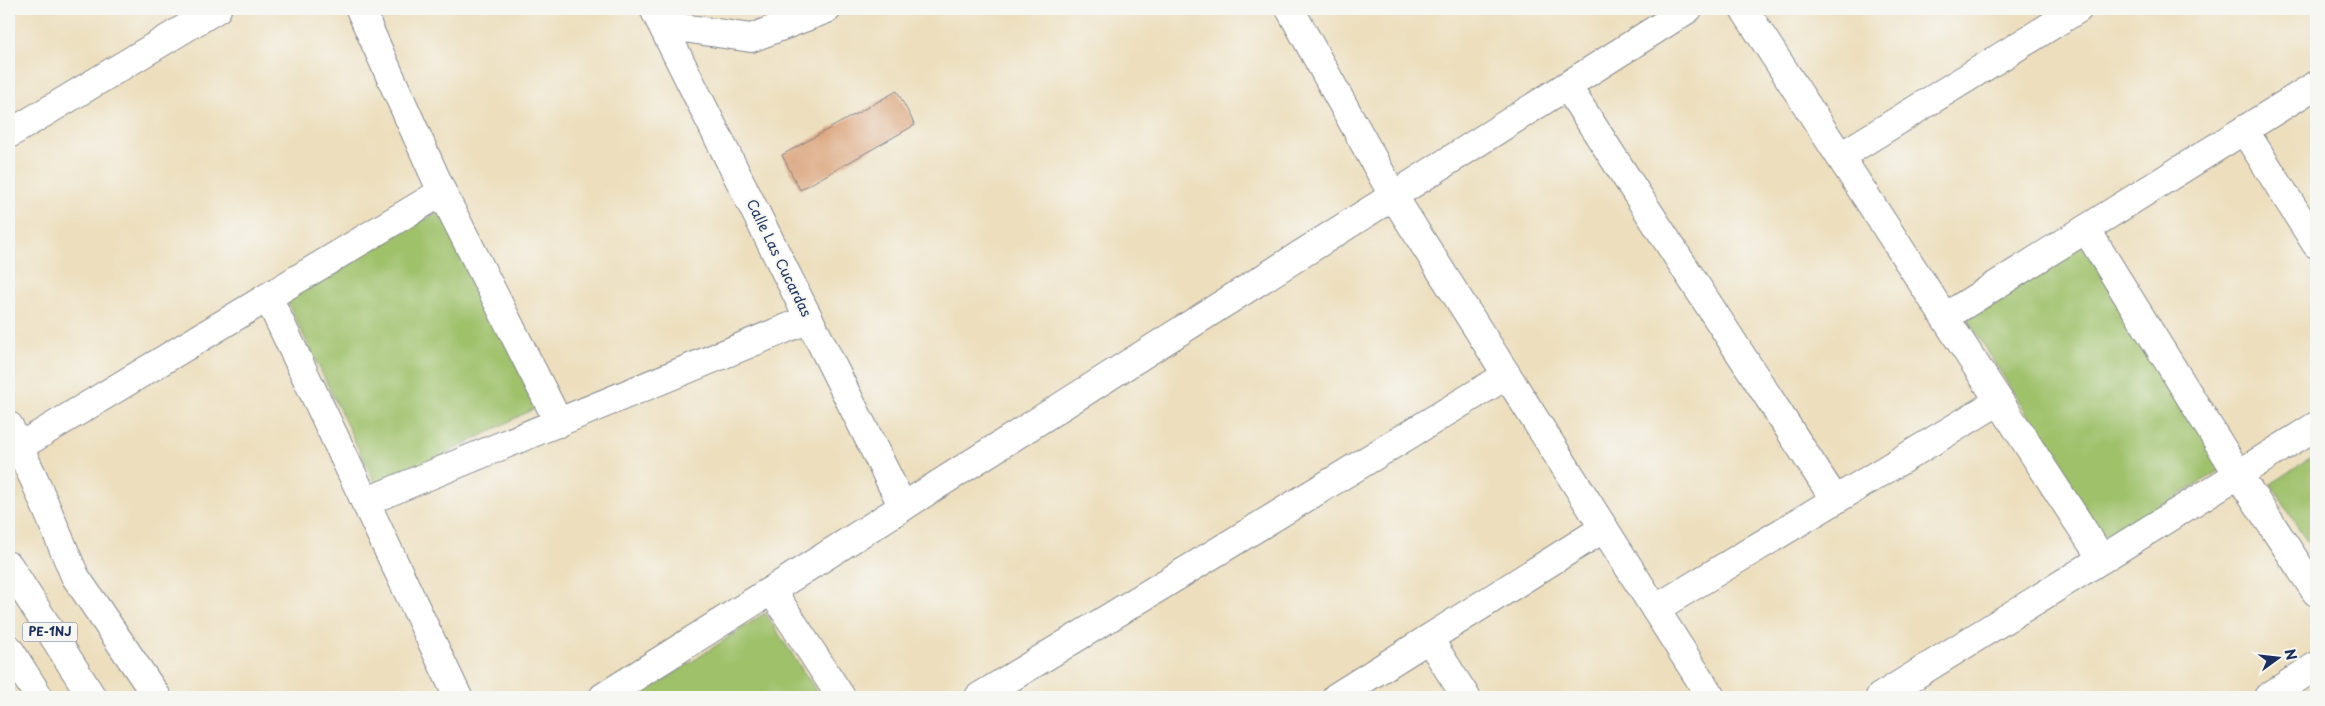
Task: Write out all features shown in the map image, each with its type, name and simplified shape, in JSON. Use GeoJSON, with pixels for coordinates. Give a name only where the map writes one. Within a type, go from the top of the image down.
{"type":"FeatureCollection","features":[{"type":"Feature","properties":{"kind":"main road"},"geometry":{"type":"LineString","coordinates":[[9,134],[217,9]]}},
{"type":"Feature","properties":{"kind":"main road"},"geometry":{"type":"LineString","coordinates":[[360,9],[442,192],[559,423]]}},
{"type":"Feature","properties":{"kind":"main road"},"geometry":{"type":"LineString","coordinates":[[659,17],[751,38],[827,9]]}},
{"type":"Feature","properties":{"kind":"main road"},"geometry":{"type":"LineString","coordinates":[[1290,9],[1394,197],[1712,697]]}},
{"type":"Feature","properties":{"kind":"main road"},"geometry":{"type":"LineString","coordinates":[[609,696],[772,590],[1688,9]]}},
{"type":"Feature","properties":{"kind":"main road"},"geometry":{"type":"LineString","coordinates":[[1744,9],[2102,559]]}},
{"type":"Feature","properties":{"kind":"main road"},"geometry":{"type":"LineString","coordinates":[[1840,156],[2078,9]]}},
{"type":"Feature","properties":{"kind":"main road","name":"Calle Las Cucardas"},"geometry":{"type":"LineString","coordinates":[[659,17],[903,507]]}},
{"type":"Feature","properties":{"kind":"main road"},"geometry":{"type":"LineString","coordinates":[[1945,316],[2316,85]]}},
{"type":"Feature","properties":{"kind":"main road"},"geometry":{"type":"LineString","coordinates":[[1567,86],[1834,500]]}},
{"type":"Feature","properties":{"kind":"main road"},"geometry":{"type":"LineString","coordinates":[[2244,130],[2316,244]]}},
{"type":"Feature","properties":{"kind":"main road"},"geometry":{"type":"LineString","coordinates":[[157,697],[75,576],[12,442],[268,297],[442,192]]}},
{"type":"Feature","properties":{"kind":"main road"},"geometry":{"type":"LineString","coordinates":[[2086,229],[2238,474],[2316,592]]}},
{"type":"Feature","properties":{"kind":"main road"},"geometry":{"type":"LineString","coordinates":[[268,297],[458,697]]}},
{"type":"Feature","properties":{"kind":"main road"},"geometry":{"type":"LineString","coordinates":[[365,502],[809,319]]}},
{"type":"Feature","properties":{"kind":"main road"},"geometry":{"type":"LineString","coordinates":[[979,697],[1507,375]]}},
{"type":"Feature","properties":{"kind":"main road"},"geometry":{"type":"LineString","coordinates":[[1655,609],[1999,401]]}},
{"type":"Feature","properties":{"kind":"main road"},"geometry":{"type":"LineString","coordinates":[[1880,697],[2316,426]]}},
{"type":"Feature","properties":{"kind":"main road"},"geometry":{"type":"LineString","coordinates":[[1336,697],[1604,528]]}},
{"type":"Feature","properties":{"kind":"main road","name":"PE-1NJ"},"geometry":{"type":"LineString","coordinates":[[9,566],[92,697]]}},
{"type":"Feature","properties":{"kind":"main road"},"geometry":{"type":"LineString","coordinates":[[772,590],[841,697]]}},
{"type":"Feature","properties":{"kind":"main road"},"geometry":{"type":"LineString","coordinates":[[1429,639],[1466,697]]}},
{"type":"Feature","properties":{"kind":"main road","name":"PE-1NJ"},"geometry":{"type":"LineString","coordinates":[[9,649],[39,697]]}},
{"type":"Feature","properties":{"kind":"main road"},"geometry":{"type":"LineString","coordinates":[[2268,697],[2316,666]]}},
{"type":"Feature","properties":{"kind":"green space"},"geometry":{"type":"Polygon","coordinates":[[[440,211],[539,406],[378,489],[285,297],[440,211]]]}},
{"type":"Feature","properties":{"kind":"green space"},"geometry":{"type":"Polygon","coordinates":[[[2081,240],[2223,468],[2105,541],[1964,313],[2081,240]]]}},
{"type":"Feature","properties":{"kind":"green space"},"geometry":{"type":"Polygon","coordinates":[[[2316,455],[2316,556],[2271,484],[2316,455]]]}},
{"type":"Feature","properties":{"kind":"green space"},"geometry":{"type":"Polygon","coordinates":[[[765,613],[820,697],[639,697],[765,613]]]}},
{"type":"Feature","properties":{"kind":"building"},"geometry":{"type":"Polygon","coordinates":[[[897,91],[915,125],[800,190],[782,155],[897,91]]]}}]}
